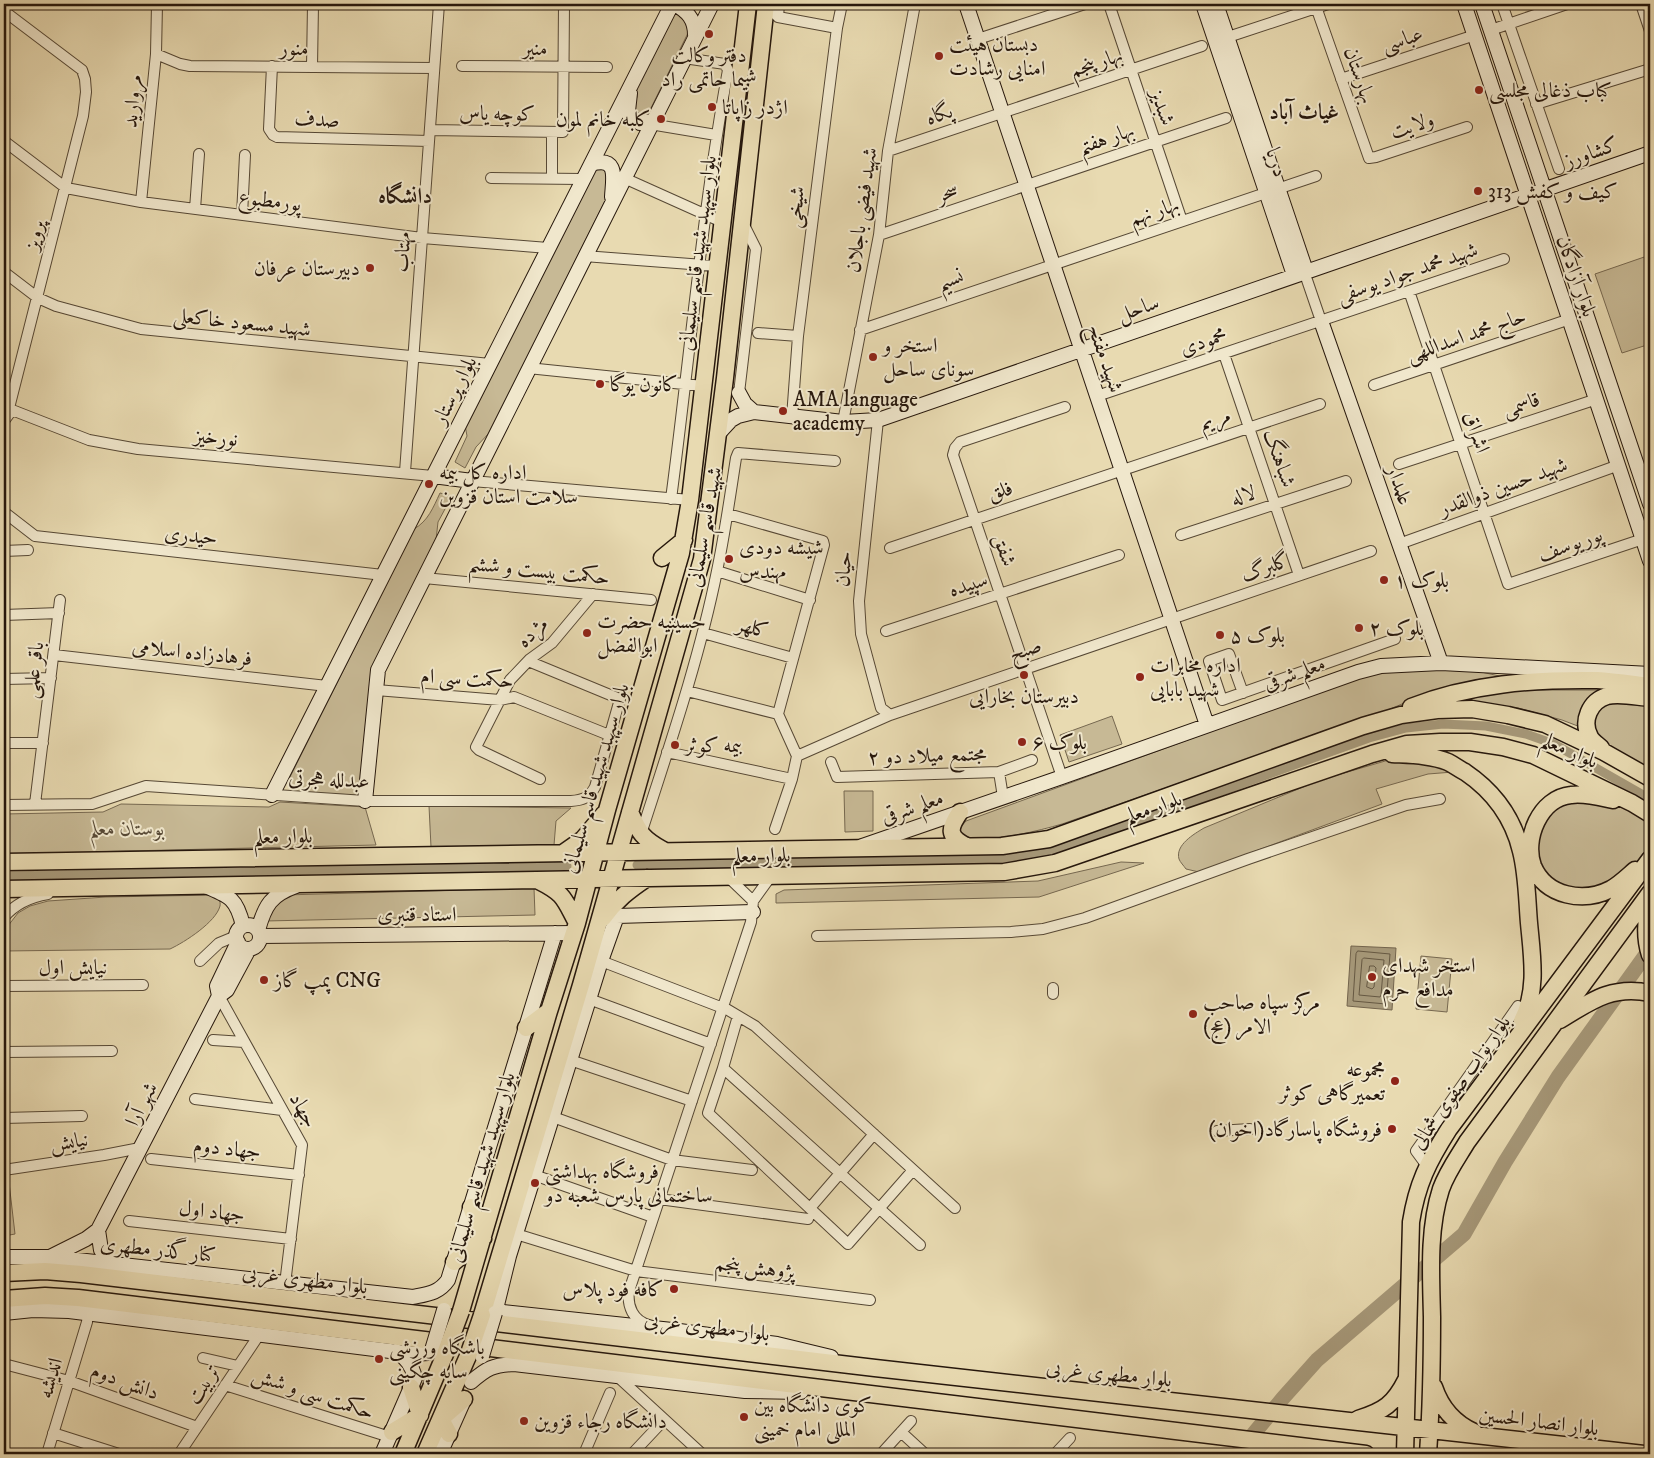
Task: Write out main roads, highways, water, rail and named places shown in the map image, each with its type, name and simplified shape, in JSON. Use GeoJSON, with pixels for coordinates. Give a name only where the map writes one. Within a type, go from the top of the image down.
{"type":"FeatureCollection","features":[{"type":"Feature","properties":{"kind":"main road","name":"بلوار سپهبد شهید قاسم سلیمانی"},"geometry":{"type":"LineString","coordinates":[[403,1454],[420,1416],[439,1352],[461,1311],[549,1011],[576,928],[607,810],[682,553],[690,500],[722,222],[744,6]]}},
{"type":"Feature","properties":{"kind":"main road","name":"بلوار سپهبد شهید قاسم سلیمانی"},"geometry":{"type":"LineString","coordinates":[[425,1454],[441,1419],[475,1356],[491,1312],[513,1228],[588,990],[596,928],[702,559],[715,466],[743,222],[772,8]]}},
{"type":"Feature","properties":{"kind":"main road"},"geometry":{"type":"LineString","coordinates":[[662,558],[684,540]]}},
{"type":"Feature","properties":{"kind":"main road"},"geometry":{"type":"LineString","coordinates":[[1364,726],[1437,697],[1486,687],[1545,681],[1598,680],[1650,686]]}},
{"type":"Feature","properties":{"kind":"main road"},"geometry":{"type":"LineString","coordinates":[[1604,752],[1590,737],[1586,723],[1589,710],[1596,702],[1608,696],[1650,698]]}},
{"type":"Feature","properties":{"kind":"main road","name":"بلوار معلم"},"geometry":{"type":"LineString","coordinates":[[4,862],[1002,846],[1049,839],[1364,726],[1402,715],[1436,710],[1472,709],[1545,724],[1604,752],[1649,778]]}},
{"type":"Feature","properties":{"kind":"main road","name":"بلوار معلم"},"geometry":{"type":"LineString","coordinates":[[537,880],[1004,872],[1054,863],[1372,754],[1407,744],[1440,742],[1470,742],[1503,747],[1533,756],[1632,803],[1650,814]]}},
{"type":"Feature","properties":{"kind":"main road"},"geometry":{"type":"LineString","coordinates":[[1372,754],[1410,755],[1449,763],[1473,778],[1488,791],[1503,809],[1515,832],[1522,852],[1534,970],[1531,996],[1525,1016],[1508,1048]]}},
{"type":"Feature","properties":{"kind":"main road"},"geometry":{"type":"LineString","coordinates":[[1632,803],[1587,795],[1570,795],[1553,802],[1541,813],[1533,829],[1530,846],[1533,866],[1542,879],[1553,889],[1572,897],[1587,897],[1611,889],[1650,858]]}},
{"type":"Feature","properties":{"kind":"main road"},"geometry":{"type":"LineString","coordinates":[[563,853],[582,839],[607,810]]}},
{"type":"Feature","properties":{"kind":"main road"},"geometry":{"type":"LineString","coordinates":[[630,812],[646,840],[663,850]]}},
{"type":"Feature","properties":{"kind":"main road"},"geometry":{"type":"LineString","coordinates":[[960,812],[952,825],[952,833],[955,841],[966,846]]}},
{"type":"Feature","properties":{"kind":"main road"},"geometry":{"type":"LineString","coordinates":[[596,928],[613,904],[641,878],[630,872],[629,865],[631,858],[640,851]]}},
{"type":"Feature","properties":{"kind":"main road"},"geometry":{"type":"LineString","coordinates":[[563,853],[569,855],[574,864],[571,874],[565,880]]}},
{"type":"Feature","properties":{"kind":"main road","name":"بلوار نواب صفوی شمالی"},"geometry":{"type":"LineString","coordinates":[[1405,1454],[1411,1222],[1420,1180],[1448,1129],[1650,858]]}},
{"type":"Feature","properties":{"kind":"main road"},"geometry":{"type":"LineString","coordinates":[[4,889],[537,880],[554,888],[562,895],[576,928]]}},
{"type":"Feature","properties":{"kind":"main road","name":"بلوار نواب صفوی شمالی"},"geometry":{"type":"LineString","coordinates":[[1428,1454],[1432,1380],[1431,1281],[1433,1225],[1442,1187],[1467,1142],[1650,893]]}},
{"type":"Feature","properties":{"kind":"main road"},"geometry":{"type":"LineString","coordinates":[[1650,901],[1645,928],[1646,944],[1650,955]]}},
{"type":"Feature","properties":{"kind":"main road"},"geometry":{"type":"LineString","coordinates":[[1552,1026],[1587,1003],[1616,991],[1650,993]]}},
{"type":"Feature","properties":{"kind":"main road"},"geometry":{"type":"LineString","coordinates":[[526,1028],[549,1011]]}},
{"type":"Feature","properties":{"kind":"main road"},"geometry":{"type":"LineString","coordinates":[[454,1262],[483,1238],[471,1207]]}},
{"type":"Feature","properties":{"kind":"main road"},"geometry":{"type":"LineString","coordinates":[[509,1256],[513,1228]]}},
{"type":"Feature","properties":{"kind":"main road","name":"بلوار مطهری غربی"},"geometry":{"type":"LineString","coordinates":[[4,1273],[46,1271],[81,1274],[875,1368],[1406,1427]]}},
{"type":"Feature","properties":{"kind":"main road"},"geometry":{"type":"LineString","coordinates":[[4,1299],[45,1296],[78,1298],[1366,1454]]}},
{"type":"Feature","properties":{"kind":"main road"},"geometry":{"type":"LineString","coordinates":[[1350,1422],[1380,1412],[1393,1402],[1407,1378]]}},
{"type":"Feature","properties":{"kind":"main road"},"geometry":{"type":"LineString","coordinates":[[1432,1380],[1440,1402],[1460,1425],[1473,1432],[1488,1436]]}},
{"type":"Feature","properties":{"kind":"main road"},"geometry":{"type":"LineString","coordinates":[[391,1435],[420,1416],[411,1387]]}},
{"type":"Feature","properties":{"kind":"main road"},"geometry":{"type":"LineString","coordinates":[[450,1434],[441,1419],[464,1400]]}},
{"type":"Feature","properties":{"kind":"main road","name":"بلوار انصار الحسین"},"geometry":{"type":"LineString","coordinates":[[1406,1427],[1644,1454]]}},
{"type":"Feature","properties":{"kind":"water","name":"استخر شهدای مدافع حرم"},"geometry":{"type":"Polygon","coordinates":[[[1351,946],[1396,948],[1392,1010],[1347,1006],[1351,946]]]}},
{"type":"Feature","properties":{"kind":"waterway"},"geometry":{"type":"LineString","coordinates":[[637,865],[1003,859],[1052,852],[1369,738],[1406,728],[1443,724],[1486,726],[1526,734],[1554,744],[1650,799]]}},
{"type":"Feature","properties":{"kind":"waterway"},"geometry":{"type":"LineString","coordinates":[[4,876],[567,866]]}},
{"type":"Feature","properties":{"kind":"waterway"},"geometry":{"type":"LineString","coordinates":[[1237,1454],[1317,1360],[1464,1234],[1505,1162],[1558,1077],[1650,949]]}},
{"type":"Feature","properties":{"kind":"place","name":"دفتر وکالت شیما حاتمی راد"},"geometry":{"type":"Point","coordinates":[709,34]}},
{"type":"Feature","properties":{"kind":"place","name":"دبستان هیئت امنایی رشادت"},"geometry":{"type":"Point","coordinates":[939,56]}},
{"type":"Feature","properties":{"kind":"place","name":"کباب ذغالی مجلسی"},"geometry":{"type":"Point","coordinates":[1479,90]}},
{"type":"Feature","properties":{"kind":"place","name":"اژدر زاپاتا"},"geometry":{"type":"Point","coordinates":[712,107]}},
{"type":"Feature","properties":{"kind":"place","name":"کلبه خانم لمون"},"geometry":{"type":"Point","coordinates":[661,119]}},
{"type":"Feature","properties":{"kind":"place","name":"کیف و کفش 313"},"geometry":{"type":"Point","coordinates":[1478,191]}},
{"type":"Feature","properties":{"kind":"place","name":"دبیرستان عرفان"},"geometry":{"type":"Point","coordinates":[370,268]}},
{"type":"Feature","properties":{"kind":"place","name":"استخر و سونای ساحل"},"geometry":{"type":"Point","coordinates":[873,357]}},
{"type":"Feature","properties":{"kind":"place","name":"کانون یوگا"},"geometry":{"type":"Point","coordinates":[600,384]}},
{"type":"Feature","properties":{"kind":"place","name":"AMA language academy"},"geometry":{"type":"Point","coordinates":[783,411]}},
{"type":"Feature","properties":{"kind":"place","name":"اداره کل بیمه سلامت استان قزوین"},"geometry":{"type":"Point","coordinates":[429,484]}},
{"type":"Feature","properties":{"kind":"place","name":"شیشه دودی مهندس"},"geometry":{"type":"Point","coordinates":[729,559]}},
{"type":"Feature","properties":{"kind":"place","name":"بلوک ۱"},"geometry":{"type":"Point","coordinates":[1384,580]}},
{"type":"Feature","properties":{"kind":"place","name":"بلوک ۲"},"geometry":{"type":"Point","coordinates":[1359,628]}},
{"type":"Feature","properties":{"kind":"place","name":"حسینیه حضرت ابوالفضل"},"geometry":{"type":"Point","coordinates":[587,633]}},
{"type":"Feature","properties":{"kind":"place","name":"بلوک ۵"},"geometry":{"type":"Point","coordinates":[1220,635]}},
{"type":"Feature","properties":{"kind":"place","name":"دبیرستان بخارایی"},"geometry":{"type":"Point","coordinates":[1024,675]}},
{"type":"Feature","properties":{"kind":"place","name":"اداره مخابرات شهید بابایی"},"geometry":{"type":"Point","coordinates":[1140,677]}},
{"type":"Feature","properties":{"kind":"place","name":"بلوک ۶"},"geometry":{"type":"Point","coordinates":[1022,742]}},
{"type":"Feature","properties":{"kind":"place","name":"بیمه کوثر"},"geometry":{"type":"Point","coordinates":[675,745]}},
{"type":"Feature","properties":{"kind":"place","name":"استخر شهدای مدافع حرم"},"geometry":{"type":"Point","coordinates":[1372,977]}},
{"type":"Feature","properties":{"kind":"place","name":"پمپ گاز CNG"},"geometry":{"type":"Point","coordinates":[264,980]}},
{"type":"Feature","properties":{"kind":"place","name":"مرکز سپاه صاحب الامر (عج)"},"geometry":{"type":"Point","coordinates":[1193,1014]}},
{"type":"Feature","properties":{"kind":"place","name":"مجموعه تعمیرگاهی کوثر"},"geometry":{"type":"Point","coordinates":[1395,1081]}},
{"type":"Feature","properties":{"kind":"place","name":"فروشگاه پاسارگاد(اخوان)"},"geometry":{"type":"Point","coordinates":[1392,1129]}},
{"type":"Feature","properties":{"kind":"place","name":"فروشگاه بهداشتی ساختمانی پارس شعبه دو"},"geometry":{"type":"Point","coordinates":[535,1183]}},
{"type":"Feature","properties":{"kind":"place","name":"کافه فود پلاس"},"geometry":{"type":"Point","coordinates":[674,1289]}},
{"type":"Feature","properties":{"kind":"place","name":"باشگاه ورزشى سايه چگينى"},"geometry":{"type":"Point","coordinates":[379,1359]}},
{"type":"Feature","properties":{"kind":"place","name":"کوی دانشگاه بین المللی امام خمینی"},"geometry":{"type":"Point","coordinates":[744,1417]}},
{"type":"Feature","properties":{"kind":"place","name":"دانشگاه رجاء قزوین"},"geometry":{"type":"Point","coordinates":[524,1421]}},
{"type":"Feature","properties":{"kind":"district","name":"غیاث آباد"},"geometry":{"type":"Point","coordinates":[1304,111]}},
{"type":"Feature","properties":{"kind":"district","name":"دانشگاه"},"geometry":{"type":"Point","coordinates":[405,195]}},
{"type":"Feature","properties":{"kind":"park label","name":"بوستان معلم"},"geometry":{"type":"Point","coordinates":[127,828]}}]}
